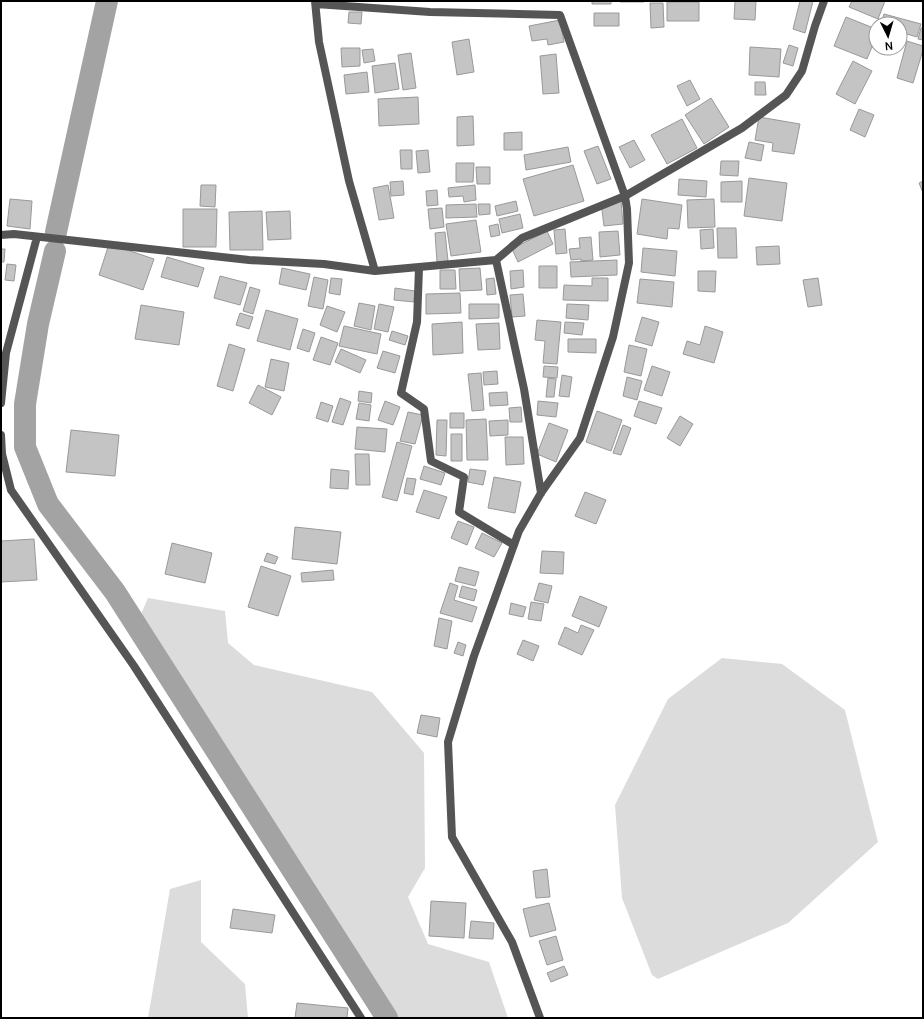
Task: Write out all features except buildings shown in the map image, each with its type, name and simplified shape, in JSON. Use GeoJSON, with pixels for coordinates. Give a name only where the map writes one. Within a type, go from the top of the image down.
{"type":"FeatureCollection","features":[{"type":"Feature","properties":{"kind":"street"},"geometry":{"type":"LineString","coordinates":[[1,235],[14,234],[248,260],[324,264],[375,271],[496,260],[522,238],[625,196],[742,128],[786,95],[802,70],[824,1]]}},
{"type":"Feature","properties":{"kind":"street"},"geometry":{"type":"LineString","coordinates":[[375,271],[349,181],[319,42],[315,3],[430,12],[560,15],[625,196],[627,209],[629,263],[613,337],[580,438],[541,493],[519,531],[474,656],[448,742],[452,837],[512,942],[540,1018]]}},
{"type":"Feature","properties":{"kind":"street"},"geometry":{"type":"LineString","coordinates":[[1,403],[6,353],[37,237]]}},
{"type":"Feature","properties":{"kind":"street"},"geometry":{"type":"LineString","coordinates":[[496,260],[524,389],[541,493]]}},
{"type":"Feature","properties":{"kind":"street"},"geometry":{"type":"LineString","coordinates":[[419,268],[418,322],[401,392],[424,409],[431,461],[464,477],[459,512],[514,545]]}},
{"type":"Feature","properties":{"kind":"street"},"geometry":{"type":"LineString","coordinates":[[1,436],[2,454],[11,490],[134,666],[361,1018]]}},
{"type":"Feature","properties":{"kind":"shaded area"},"geometry":{"type":"Polygon","coordinates":[[[148,598],[225,611],[228,643],[254,665],[372,692],[424,753],[425,868],[408,897],[428,944],[489,962],[508,1018],[379,1018],[132,635],[148,598]]]}},
{"type":"Feature","properties":{"kind":"shaded area"},"geometry":{"type":"Polygon","coordinates":[[[722,658],[782,664],[845,710],[878,842],[788,923],[658,979],[652,975],[622,898],[615,805],[668,699],[722,658]]]}},
{"type":"Feature","properties":{"kind":"shaded area"},"geometry":{"type":"Polygon","coordinates":[[[201,880],[201,942],[245,984],[248,1018],[148,1018],[170,889],[201,880]]]}},
{"type":"Feature","properties":{"kind":"waterway"},"geometry":{"type":"LineString","coordinates":[[56,232],[107,1]]}},
{"type":"Feature","properties":{"kind":"waterway"},"geometry":{"type":"LineString","coordinates":[[55,251],[38,324],[25,404],[25,447],[48,504],[115,592],[387,1018]]}}]}
